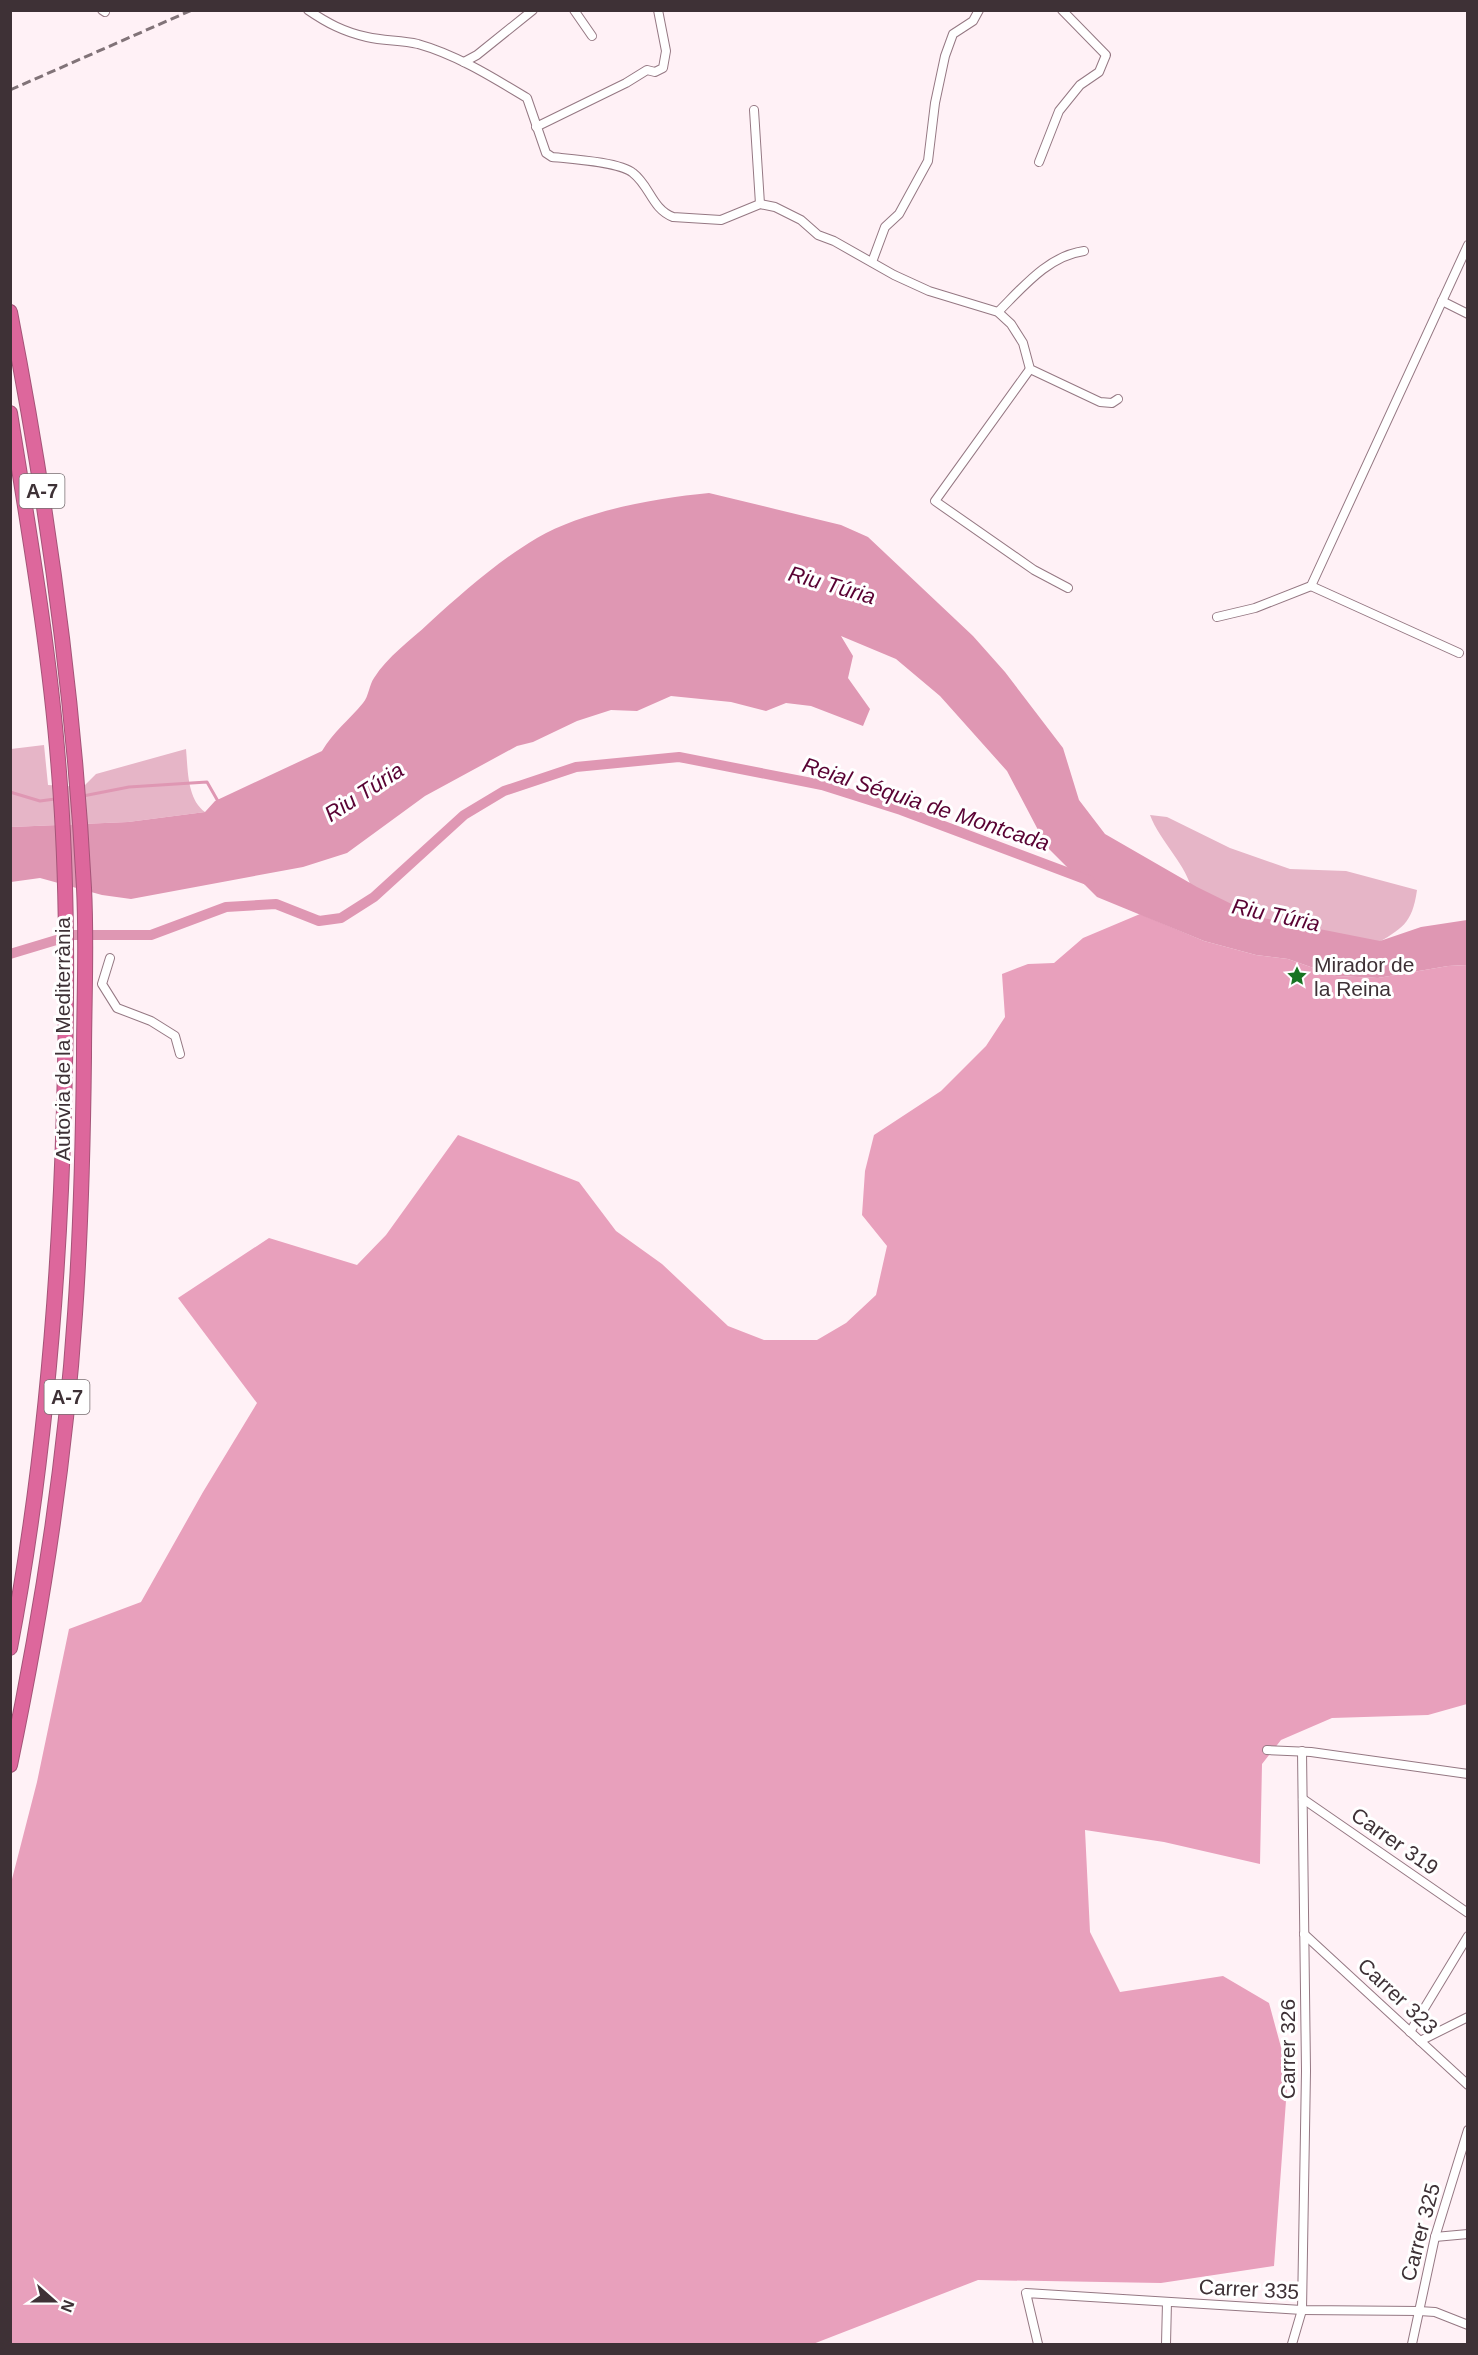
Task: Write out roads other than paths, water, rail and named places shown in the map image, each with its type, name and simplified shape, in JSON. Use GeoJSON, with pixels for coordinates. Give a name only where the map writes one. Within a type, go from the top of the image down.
{"type":"FeatureCollection","features":[{"type":"Feature","properties":{"kind":"highway","name":"Autovia de la Mediterrània"},"geometry":{"type":"LineString","coordinates":[[10,312],[28,405],[50,543],[76,772],[84,893],[83,1178],[75,1316],[58,1482],[39,1615],[10,1765]]}},
{"type":"Feature","properties":{"kind":"highway","name":"Autovia de la Mediterrània"},"geometry":{"type":"LineString","coordinates":[[10,414],[49,672],[59,770],[67,894],[67,1025],[62,1176],[54,1313],[36,1478],[10,1648]]}},
{"type":"Feature","properties":{"kind":"street"},"geometry":{"type":"LineString","coordinates":[[308,10],[332,27],[368,38],[417,44],[464,62],[526,98],[546,153],[552,157],[626,168],[638,177],[657,207],[673,217],[721,220],[760,204],[775,207],[801,220],[818,235],[929,291],[998,312],[1011,324],[1023,344],[1030,369],[1100,402],[1112,403],[1118,399]]}},
{"type":"Feature","properties":{"kind":"street"},"geometry":{"type":"LineString","coordinates":[[464,62],[477,55],[533,10]]}},
{"type":"Feature","properties":{"kind":"street"},"geometry":{"type":"LineString","coordinates":[[574,10],[592,36]]}},
{"type":"Feature","properties":{"kind":"street"},"geometry":{"type":"LineString","coordinates":[[536,127],[626,83],[646,70],[655,72],[663,68],[666,51],[658,10]]}},
{"type":"Feature","properties":{"kind":"street"},"geometry":{"type":"LineString","coordinates":[[872,262],[885,227],[899,214],[928,161],[935,103],[945,56],[953,34],[973,21],[979,10]]}},
{"type":"Feature","properties":{"kind":"street"},"geometry":{"type":"LineString","coordinates":[[1039,162],[1059,111],[1080,85],[1099,72],[1106,55],[1062,10]]}},
{"type":"Feature","properties":{"kind":"street"},"geometry":{"type":"LineString","coordinates":[[754,110],[760,204]]}},
{"type":"Feature","properties":{"kind":"street"},"geometry":{"type":"LineString","coordinates":[[1217,617],[1255,608],[1311,586],[1467,245]]}},
{"type":"Feature","properties":{"kind":"street"},"geometry":{"type":"LineString","coordinates":[[998,312],[1047,265],[1069,253],[1084,251]]}},
{"type":"Feature","properties":{"kind":"street"},"geometry":{"type":"LineString","coordinates":[[1442,301],[1467,315]]}},
{"type":"Feature","properties":{"kind":"street"},"geometry":{"type":"LineString","coordinates":[[1030,369],[935,501],[1034,570],[1068,588]]}},
{"type":"Feature","properties":{"kind":"street"},"geometry":{"type":"LineString","coordinates":[[1311,586],[1459,653]]}},
{"type":"Feature","properties":{"kind":"street"},"geometry":{"type":"LineString","coordinates":[[110,958],[102,984],[117,1008],[151,1021],[175,1036],[180,1054]]}},
{"type":"Feature","properties":{"kind":"street"},"geometry":{"type":"LineString","coordinates":[[1267,1750],[1302,1751],[1467,1774]]}},
{"type":"Feature","properties":{"kind":"street","name":"Carrer 326"},"geometry":{"type":"LineString","coordinates":[[1292,2344],[1302,2310],[1306,2071],[1302,1751]]}},
{"type":"Feature","properties":{"kind":"street","name":"Carrer 319"},"geometry":{"type":"LineString","coordinates":[[1303,1799],[1467,1913]]}},
{"type":"Feature","properties":{"kind":"street","name":"Carrer 323"},"geometry":{"type":"LineString","coordinates":[[1304,1934],[1467,2084]]}},
{"type":"Feature","properties":{"kind":"street"},"geometry":{"type":"LineString","coordinates":[[1410,2032],[1467,1936]]}},
{"type":"Feature","properties":{"kind":"street"},"geometry":{"type":"LineString","coordinates":[[1420,2041],[1467,2017]]}},
{"type":"Feature","properties":{"kind":"street","name":"Carrer 325"},"geometry":{"type":"LineString","coordinates":[[1412,2344],[1435,2237],[1467,2130]]}},
{"type":"Feature","properties":{"kind":"street"},"geometry":{"type":"LineString","coordinates":[[1435,2237],[1467,2234]]}},
{"type":"Feature","properties":{"kind":"street","name":"Carrer 335"},"geometry":{"type":"LineString","coordinates":[[1038,2344],[1026,2294],[1302,2310],[1435,2312],[1467,2325]]}},
{"type":"Feature","properties":{"kind":"street"},"geometry":{"type":"LineString","coordinates":[[1166,2344],[1167,2302]]}},
{"type":"Feature","properties":{"kind":"water","name":"Riu Túria"},"geometry":{"type":"Polygon","coordinates":[[[709,493],[841,525],[868,537],[973,636],[1005,672],[1063,748],[1079,800],[1105,834],[1197,887],[1258,917],[1380,941],[1421,927],[1467,920],[1467,965],[1378,978],[1336,976],[1288,959],[1256,955],[1204,941],[1097,897],[1047,847],[1007,771],[940,696],[896,659],[841,636],[853,656],[848,678],[870,709],[863,726],[811,706],[786,703],[766,711],[731,702],[671,696],[637,711],[611,710],[577,721],[533,742],[517,746],[425,796],[347,853],[303,867],[131,899],[102,895],[40,878],[11,882],[11,827],[128,822],[205,812],[215,801],[322,751],[363,703],[374,678],[392,656],[494,567],[537,538],[576,520],[620,507],[709,493]]]}},
{"type":"Feature","properties":{"kind":"waterway","name":"Reial Séquia de Montcada"},"geometry":{"type":"LineString","coordinates":[[10,954],[73,935],[151,935],[226,907],[276,904],[319,921],[341,918],[374,897],[464,815],[504,791],[576,767],[679,757],[822,785],[901,810],[1090,881]]}},
{"type":"Feature","properties":{"kind":"waterway"},"geometry":{"type":"LineString","coordinates":[[83,796],[129,787],[207,782],[219,803]]}},
{"type":"Feature","properties":{"kind":"waterway"},"geometry":{"type":"LineString","coordinates":[[10,792],[40,801],[55,799]]}},
{"type":"Feature","properties":{"kind":"railway"},"geometry":{"type":"LineString","coordinates":[[10,90],[192,10]]}},
{"type":"Feature","properties":{"kind":"place","name":"Mirador de la Reina"},"geometry":{"type":"Point","coordinates":[1297,976]}}]}
